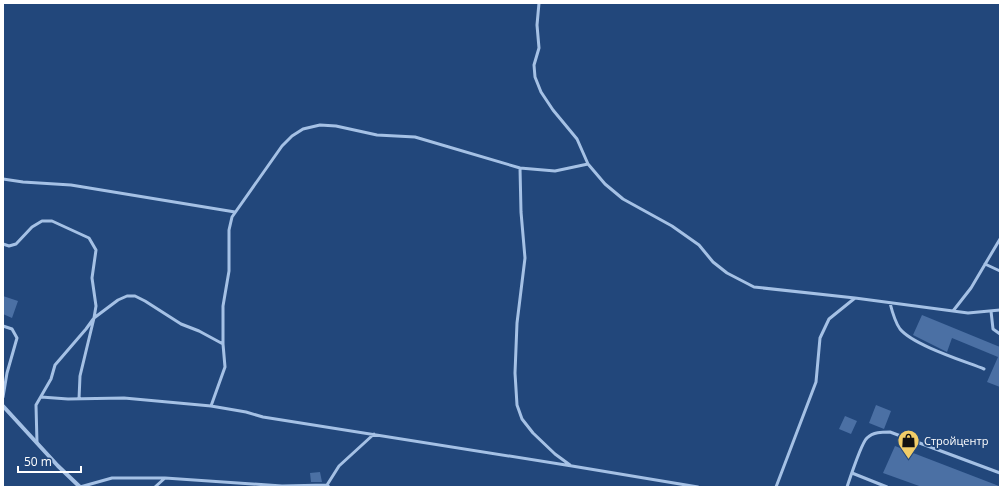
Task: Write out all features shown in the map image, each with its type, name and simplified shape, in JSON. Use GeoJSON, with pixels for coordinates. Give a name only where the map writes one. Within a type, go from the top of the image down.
{"type":"FeatureCollection","features":[{"type":"Feature","properties":{"kind":"street"},"geometry":{"type":"LineString","coordinates":[[3,406],[80,487]]}},
{"type":"Feature","properties":{"kind":"lane"},"geometry":{"type":"LineString","coordinates":[[539,3],[537,25],[539,48],[534,65],[535,77],[553,110],[577,139],[588,164],[605,184],[623,199],[672,226],[698,245],[713,262],[727,273],[754,287],[855,298],[968,313],[1000,310]]}},
{"type":"Feature","properties":{"kind":"lane"},"geometry":{"type":"LineString","coordinates":[[211,406],[225,368],[223,344],[223,306],[229,271],[229,230],[232,217],[252,187],[261,178],[282,146],[292,136],[303,129],[320,125],[336,126],[377,135],[415,137],[520,168],[555,171],[588,164]]}},
{"type":"Feature","properties":{"kind":"lane"},"geometry":{"type":"LineString","coordinates":[[520,168],[525,258],[517,323],[515,373],[517,404],[522,419],[533,433],[555,454],[572,466]]}},
{"type":"Feature","properties":{"kind":"lane"},"geometry":{"type":"LineString","coordinates":[[3,179],[23,182],[71,185],[235,212]]}},
{"type":"Feature","properties":{"kind":"lane"},"geometry":{"type":"LineString","coordinates":[[3,244],[9,246],[16,244],[32,227],[42,221],[52,221],[89,238],[96,250],[92,278],[96,306],[80,376],[79,399]]}},
{"type":"Feature","properties":{"kind":"lane"},"geometry":{"type":"LineString","coordinates":[[953,311],[971,288],[1000,239]]}},
{"type":"Feature","properties":{"kind":"lane"},"geometry":{"type":"LineString","coordinates":[[985,264],[1000,271]]}},
{"type":"Feature","properties":{"kind":"lane"},"geometry":{"type":"LineString","coordinates":[[37,443],[36,405],[51,380],[55,365],[94,318],[118,300],[127,296],[134,296],[145,301],[181,324],[199,331],[223,344]]}},
{"type":"Feature","properties":{"kind":"lane"},"geometry":{"type":"LineString","coordinates":[[776,487],[816,382],[820,338],[829,319],[855,298]]}},
{"type":"Feature","properties":{"kind":"lane"},"geometry":{"type":"LineString","coordinates":[[890,303],[899,328],[907,337],[923,345],[984,369]]}},
{"type":"Feature","properties":{"kind":"lane"},"geometry":{"type":"LineString","coordinates":[[991,311],[993,329],[1000,334]]}},
{"type":"Feature","properties":{"kind":"lane"},"geometry":{"type":"LineString","coordinates":[[3,326],[12,329],[17,338],[7,373],[3,397]]}},
{"type":"Feature","properties":{"kind":"lane"},"geometry":{"type":"LineString","coordinates":[[41,397],[79,399],[124,398],[211,406],[246,412],[263,417],[698,487]]}},
{"type":"Feature","properties":{"kind":"lane"},"geometry":{"type":"LineString","coordinates":[[847,487],[865,439],[873,434],[882,432],[890,432],[1000,473]]}},
{"type":"Feature","properties":{"kind":"lane"},"geometry":{"type":"LineString","coordinates":[[80,487],[112,478],[166,478],[282,486],[328,486],[339,466],[374,434]]}},
{"type":"Feature","properties":{"kind":"lane"},"geometry":{"type":"LineString","coordinates":[[852,473],[887,487]]}},
{"type":"Feature","properties":{"kind":"lane"},"geometry":{"type":"LineString","coordinates":[[155,487],[166,478]]}},
{"type":"Feature","properties":{"kind":"building"},"geometry":{"type":"Polygon","coordinates":[[[3,296],[18,301],[12,318],[3,314],[3,296]]]}},
{"type":"Feature","properties":{"kind":"building"},"geometry":{"type":"Polygon","coordinates":[[[922,315],[1000,347],[1000,387],[987,382],[998,357],[952,338],[947,352],[913,335],[922,315]]]}},
{"type":"Feature","properties":{"kind":"building"},"geometry":{"type":"Polygon","coordinates":[[[876,405],[891,411],[884,429],[869,423],[876,405]]]}},
{"type":"Feature","properties":{"kind":"building"},"geometry":{"type":"Polygon","coordinates":[[[845,416],[857,421],[851,434],[839,429],[845,416]]]}},
{"type":"Feature","properties":{"kind":"building","name":"Стройцентр"},"geometry":{"type":"Polygon","coordinates":[[[895,446],[999,487],[922,487],[883,473],[895,446]]]}},
{"type":"Feature","properties":{"kind":"building"},"geometry":{"type":"Polygon","coordinates":[[[320,472],[322,482],[311,482],[310,473],[320,472]]]}},
{"type":"Feature","properties":{"kind":"place","name":"Стройцентр"},"geometry":{"type":"Point","coordinates":[909,460]}}]}
